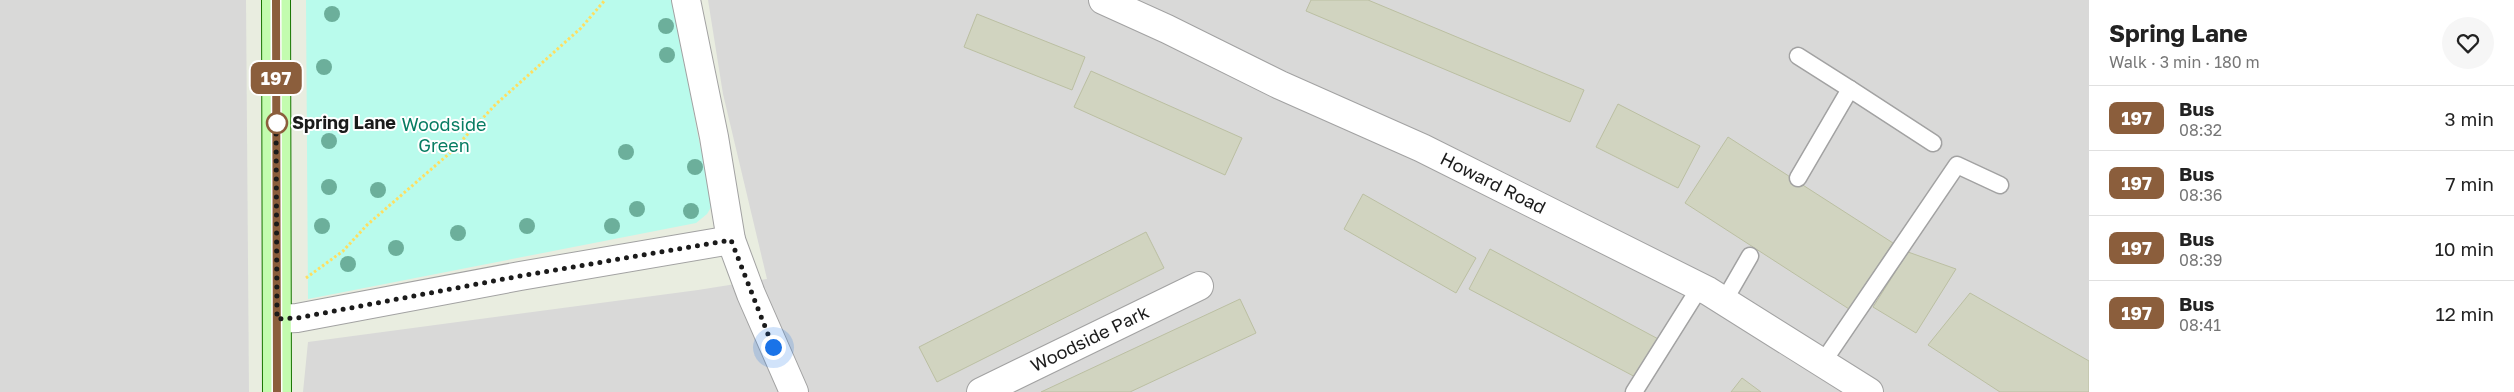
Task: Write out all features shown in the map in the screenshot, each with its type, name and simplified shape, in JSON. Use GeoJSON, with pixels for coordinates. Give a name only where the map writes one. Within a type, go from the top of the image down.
{"type":"FeatureCollection","features":[{"type":"Feature","properties":{"kind":"main road"},"geometry":{"type":"LineString","coordinates":[[276,0],[287,318],[277,392]]}},
{"type":"Feature","properties":{"kind":"street"},"geometry":{"type":"LineString","coordinates":[[686,0],[714,137],[731,240],[751,294],[794,392]]}},
{"type":"Feature","properties":{"kind":"street","name":"Howard Road"},"geometry":{"type":"LineString","coordinates":[[1103,0],[1167,29],[1280,85],[1431,153],[1700,287],[1869,392]]}},
{"type":"Feature","properties":{"kind":"street"},"geometry":{"type":"LineString","coordinates":[[287,318],[731,240]]}},
{"type":"Feature","properties":{"kind":"street","name":"Woodside Park"},"geometry":{"type":"LineString","coordinates":[[981,392],[1199,286]]}},
{"type":"Feature","properties":{"kind":"lane"},"geometry":{"type":"LineString","coordinates":[[1798,56],[1933,143]]}},
{"type":"Feature","properties":{"kind":"lane"},"geometry":{"type":"LineString","coordinates":[[1798,178],[1850,89]]}},
{"type":"Feature","properties":{"kind":"lane"},"geometry":{"type":"LineString","coordinates":[[1822,362],[1957,165],[2000,185]]}},
{"type":"Feature","properties":{"kind":"lane"},"geometry":{"type":"LineString","coordinates":[[1724,301],[1750,256]]}},
{"type":"Feature","properties":{"kind":"lane"},"geometry":{"type":"LineString","coordinates":[[1634,392],[1700,287]]}},
{"type":"Feature","properties":{"kind":"path"},"geometry":{"type":"LineString","coordinates":[[287,318],[298,284],[343,251],[367,225],[452,152],[496,104],[581,28],[605,0]]}},
{"type":"Feature","properties":{"kind":"shaded area"},"geometry":{"type":"Polygon","coordinates":[[[0,0],[246,0],[249,392],[0,392],[0,0]]]}},
{"type":"Feature","properties":{"kind":"shaded area"},"geometry":{"type":"Polygon","coordinates":[[[708,0],[2089,0],[2089,392],[303,392],[308,342],[698,290],[767,279],[723,94],[708,0]]]}},
{"type":"Feature","properties":{"kind":"green space","name":"Woodside Green"},"geometry":{"type":"Polygon","coordinates":[[[306,0],[675,0],[697,131],[713,204],[707,214],[696,223],[308,299],[306,0]]]}},
{"type":"Feature","properties":{"kind":"building"},"geometry":{"type":"Polygon","coordinates":[[[1311,0],[1368,0],[1584,90],[1570,122],[1306,11],[1311,0]]]}},
{"type":"Feature","properties":{"kind":"building"},"geometry":{"type":"Polygon","coordinates":[[[977,14],[1085,57],[1072,90],[964,47],[977,14]]]}},
{"type":"Feature","properties":{"kind":"building"},"geometry":{"type":"Polygon","coordinates":[[[1091,71],[1242,138],[1225,175],[1074,107],[1091,71]]]}},
{"type":"Feature","properties":{"kind":"building"},"geometry":{"type":"Polygon","coordinates":[[[1618,104],[1700,146],[1678,188],[1596,147],[1618,104]]]}},
{"type":"Feature","properties":{"kind":"building"},"geometry":{"type":"Polygon","coordinates":[[[1728,137],[1893,243],[1849,309],[1685,203],[1728,137]]]}},
{"type":"Feature","properties":{"kind":"building"},"geometry":{"type":"Polygon","coordinates":[[[1363,194],[1476,258],[1456,293],[1344,229],[1363,194]]]}},
{"type":"Feature","properties":{"kind":"building"},"geometry":{"type":"Polygon","coordinates":[[[1146,232],[1164,268],[937,382],[919,347],[1146,232]]]}},
{"type":"Feature","properties":{"kind":"building"},"geometry":{"type":"Polygon","coordinates":[[[1490,249],[1662,341],[1641,380],[1469,289],[1490,249]]]}},
{"type":"Feature","properties":{"kind":"building"},"geometry":{"type":"Polygon","coordinates":[[[1908,252],[1956,269],[1916,333],[1873,307],[1908,252]]]}},
{"type":"Feature","properties":{"kind":"building"},"geometry":{"type":"Polygon","coordinates":[[[1970,293],[2089,361],[2089,392],[2000,392],[1928,345],[1970,293]]]}},
{"type":"Feature","properties":{"kind":"building"},"geometry":{"type":"Polygon","coordinates":[[[1240,299],[1256,333],[1130,392],[1041,392],[1240,299]]]}},
{"type":"Feature","properties":{"kind":"building"},"geometry":{"type":"Polygon","coordinates":[[[1742,378],[1761,392],[1731,392],[1742,378]]]}},
{"type":"Feature","properties":{"kind":"bus line","name":"197"},"geometry":{"type":"LineString","coordinates":[[276,0],[277,392]]}},
{"type":"Feature","properties":{"kind":"place","name":"Spring Lane"},"geometry":{"type":"Point","coordinates":[277,123]}},
{"type":"Feature","properties":{"kind":"route"},"geometry":{"type":"LineString","coordinates":[[277,123],[276,115],[277,319],[297,318],[520,276],[731,240],[773,347]]}}]}
